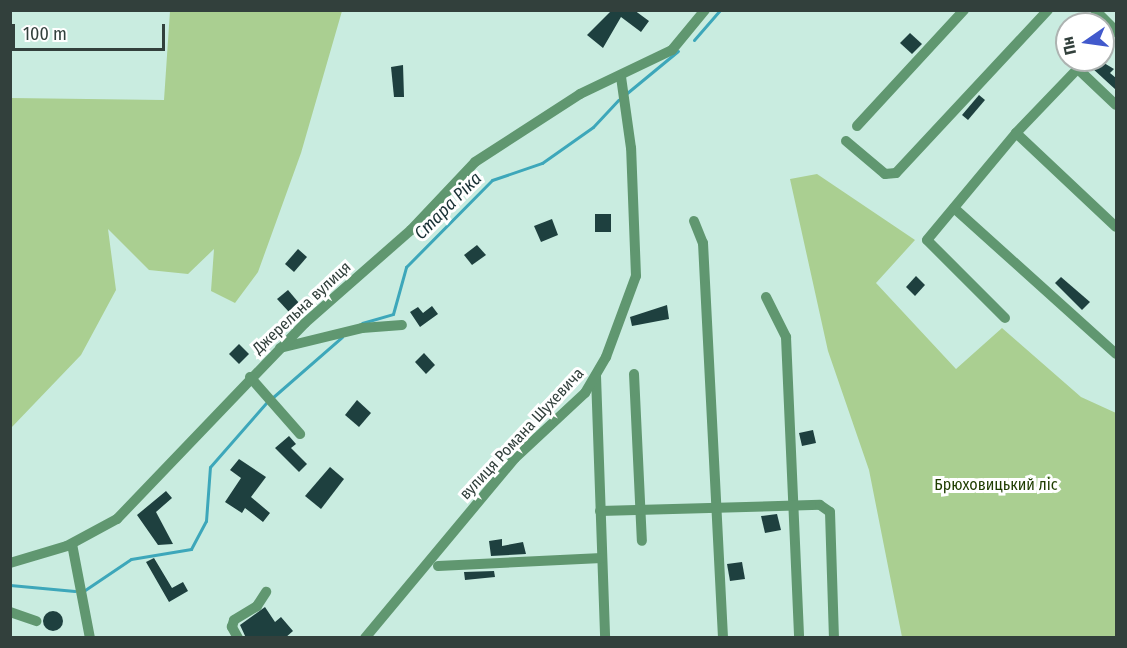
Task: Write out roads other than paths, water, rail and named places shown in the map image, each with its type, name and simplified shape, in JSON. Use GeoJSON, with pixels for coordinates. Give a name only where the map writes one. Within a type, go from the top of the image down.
{"type":"FeatureCollection","features":[{"type":"Feature","properties":{"kind":"street","name":"Джерельна вулиця"},"geometry":{"type":"LineString","coordinates":[[10,563],[72,544],[117,519],[250,377],[411,230],[475,162],[579,94],[622,82],[672,51],[705,10]]}},
{"type":"Feature","properties":{"kind":"street"},"geometry":{"type":"LineString","coordinates":[[857,126],[964,10]]}},
{"type":"Feature","properties":{"kind":"street"},"geometry":{"type":"LineString","coordinates":[[846,141],[885,174],[896,173],[1048,10]]}},
{"type":"Feature","properties":{"kind":"street"},"geometry":{"type":"LineString","coordinates":[[1095,10],[1116,30]]}},
{"type":"Feature","properties":{"kind":"street"},"geometry":{"type":"LineString","coordinates":[[1005,318],[927,244],[1016,133],[1075,72]]}},
{"type":"Feature","properties":{"kind":"street"},"geometry":{"type":"LineString","coordinates":[[1081,72],[1116,105]]}},
{"type":"Feature","properties":{"kind":"street","name":"вулиця Романа Шухевича"},"geometry":{"type":"LineString","coordinates":[[364,638],[500,476],[585,393],[596,376],[636,276],[622,82]]}},
{"type":"Feature","properties":{"kind":"street"},"geometry":{"type":"LineString","coordinates":[[1016,133],[1116,227]]}},
{"type":"Feature","properties":{"kind":"street"},"geometry":{"type":"LineString","coordinates":[[954,208],[1116,354]]}},
{"type":"Feature","properties":{"kind":"street"},"geometry":{"type":"LineString","coordinates":[[694,221],[703,243],[720,507],[723,638]]}},
{"type":"Feature","properties":{"kind":"street"},"geometry":{"type":"LineString","coordinates":[[766,297],[786,337],[796,504],[799,638]]}},
{"type":"Feature","properties":{"kind":"street"},"geometry":{"type":"LineString","coordinates":[[280,348],[362,328],[402,325]]}},
{"type":"Feature","properties":{"kind":"street"},"geometry":{"type":"LineString","coordinates":[[634,374],[642,541]]}},
{"type":"Feature","properties":{"kind":"street"},"geometry":{"type":"LineString","coordinates":[[596,376],[605,638]]}},
{"type":"Feature","properties":{"kind":"street"},"geometry":{"type":"LineString","coordinates":[[250,377],[300,434]]}},
{"type":"Feature","properties":{"kind":"street"},"geometry":{"type":"LineString","coordinates":[[600,512],[642,513],[720,507],[820,505],[830,512],[834,638]]}},
{"type":"Feature","properties":{"kind":"street"},"geometry":{"type":"LineString","coordinates":[[72,544],[90,638]]}},
{"type":"Feature","properties":{"kind":"street"},"geometry":{"type":"LineString","coordinates":[[438,566],[602,558]]}},
{"type":"Feature","properties":{"kind":"street"},"geometry":{"type":"LineString","coordinates":[[238,638],[232,627],[234,620],[257,606],[266,592]]}},
{"type":"Feature","properties":{"kind":"street"},"geometry":{"type":"LineString","coordinates":[[10,612],[36,621]]}},
{"type":"Feature","properties":{"kind":"waterway","name":"Стара Ріка"},"geometry":{"type":"LineString","coordinates":[[694,40],[720,10]]}},
{"type":"Feature","properties":{"kind":"waterway","name":"Стара Ріка"},"geometry":{"type":"LineString","coordinates":[[627,93],[678,51]]}},
{"type":"Feature","properties":{"kind":"waterway","name":"Стара Ріка"},"geometry":{"type":"LineString","coordinates":[[362,323],[393,314],[406,267],[492,180],[542,163],[593,127],[618,100]]}},
{"type":"Feature","properties":{"kind":"waterway","name":"Стара Ріка"},"geometry":{"type":"LineString","coordinates":[[272,398],[342,337]]}},
{"type":"Feature","properties":{"kind":"waterway","name":"Стара Ріка"},"geometry":{"type":"LineString","coordinates":[[85,590],[131,559],[191,549],[206,521],[210,467],[267,402]]}},
{"type":"Feature","properties":{"kind":"waterway","name":"Стара Ріка"},"geometry":{"type":"LineString","coordinates":[[10,585],[75,591]]}},
{"type":"Feature","properties":{"kind":"park label","name":"Брюховицький ліс"},"geometry":{"type":"Point","coordinates":[996,485]}}]}
